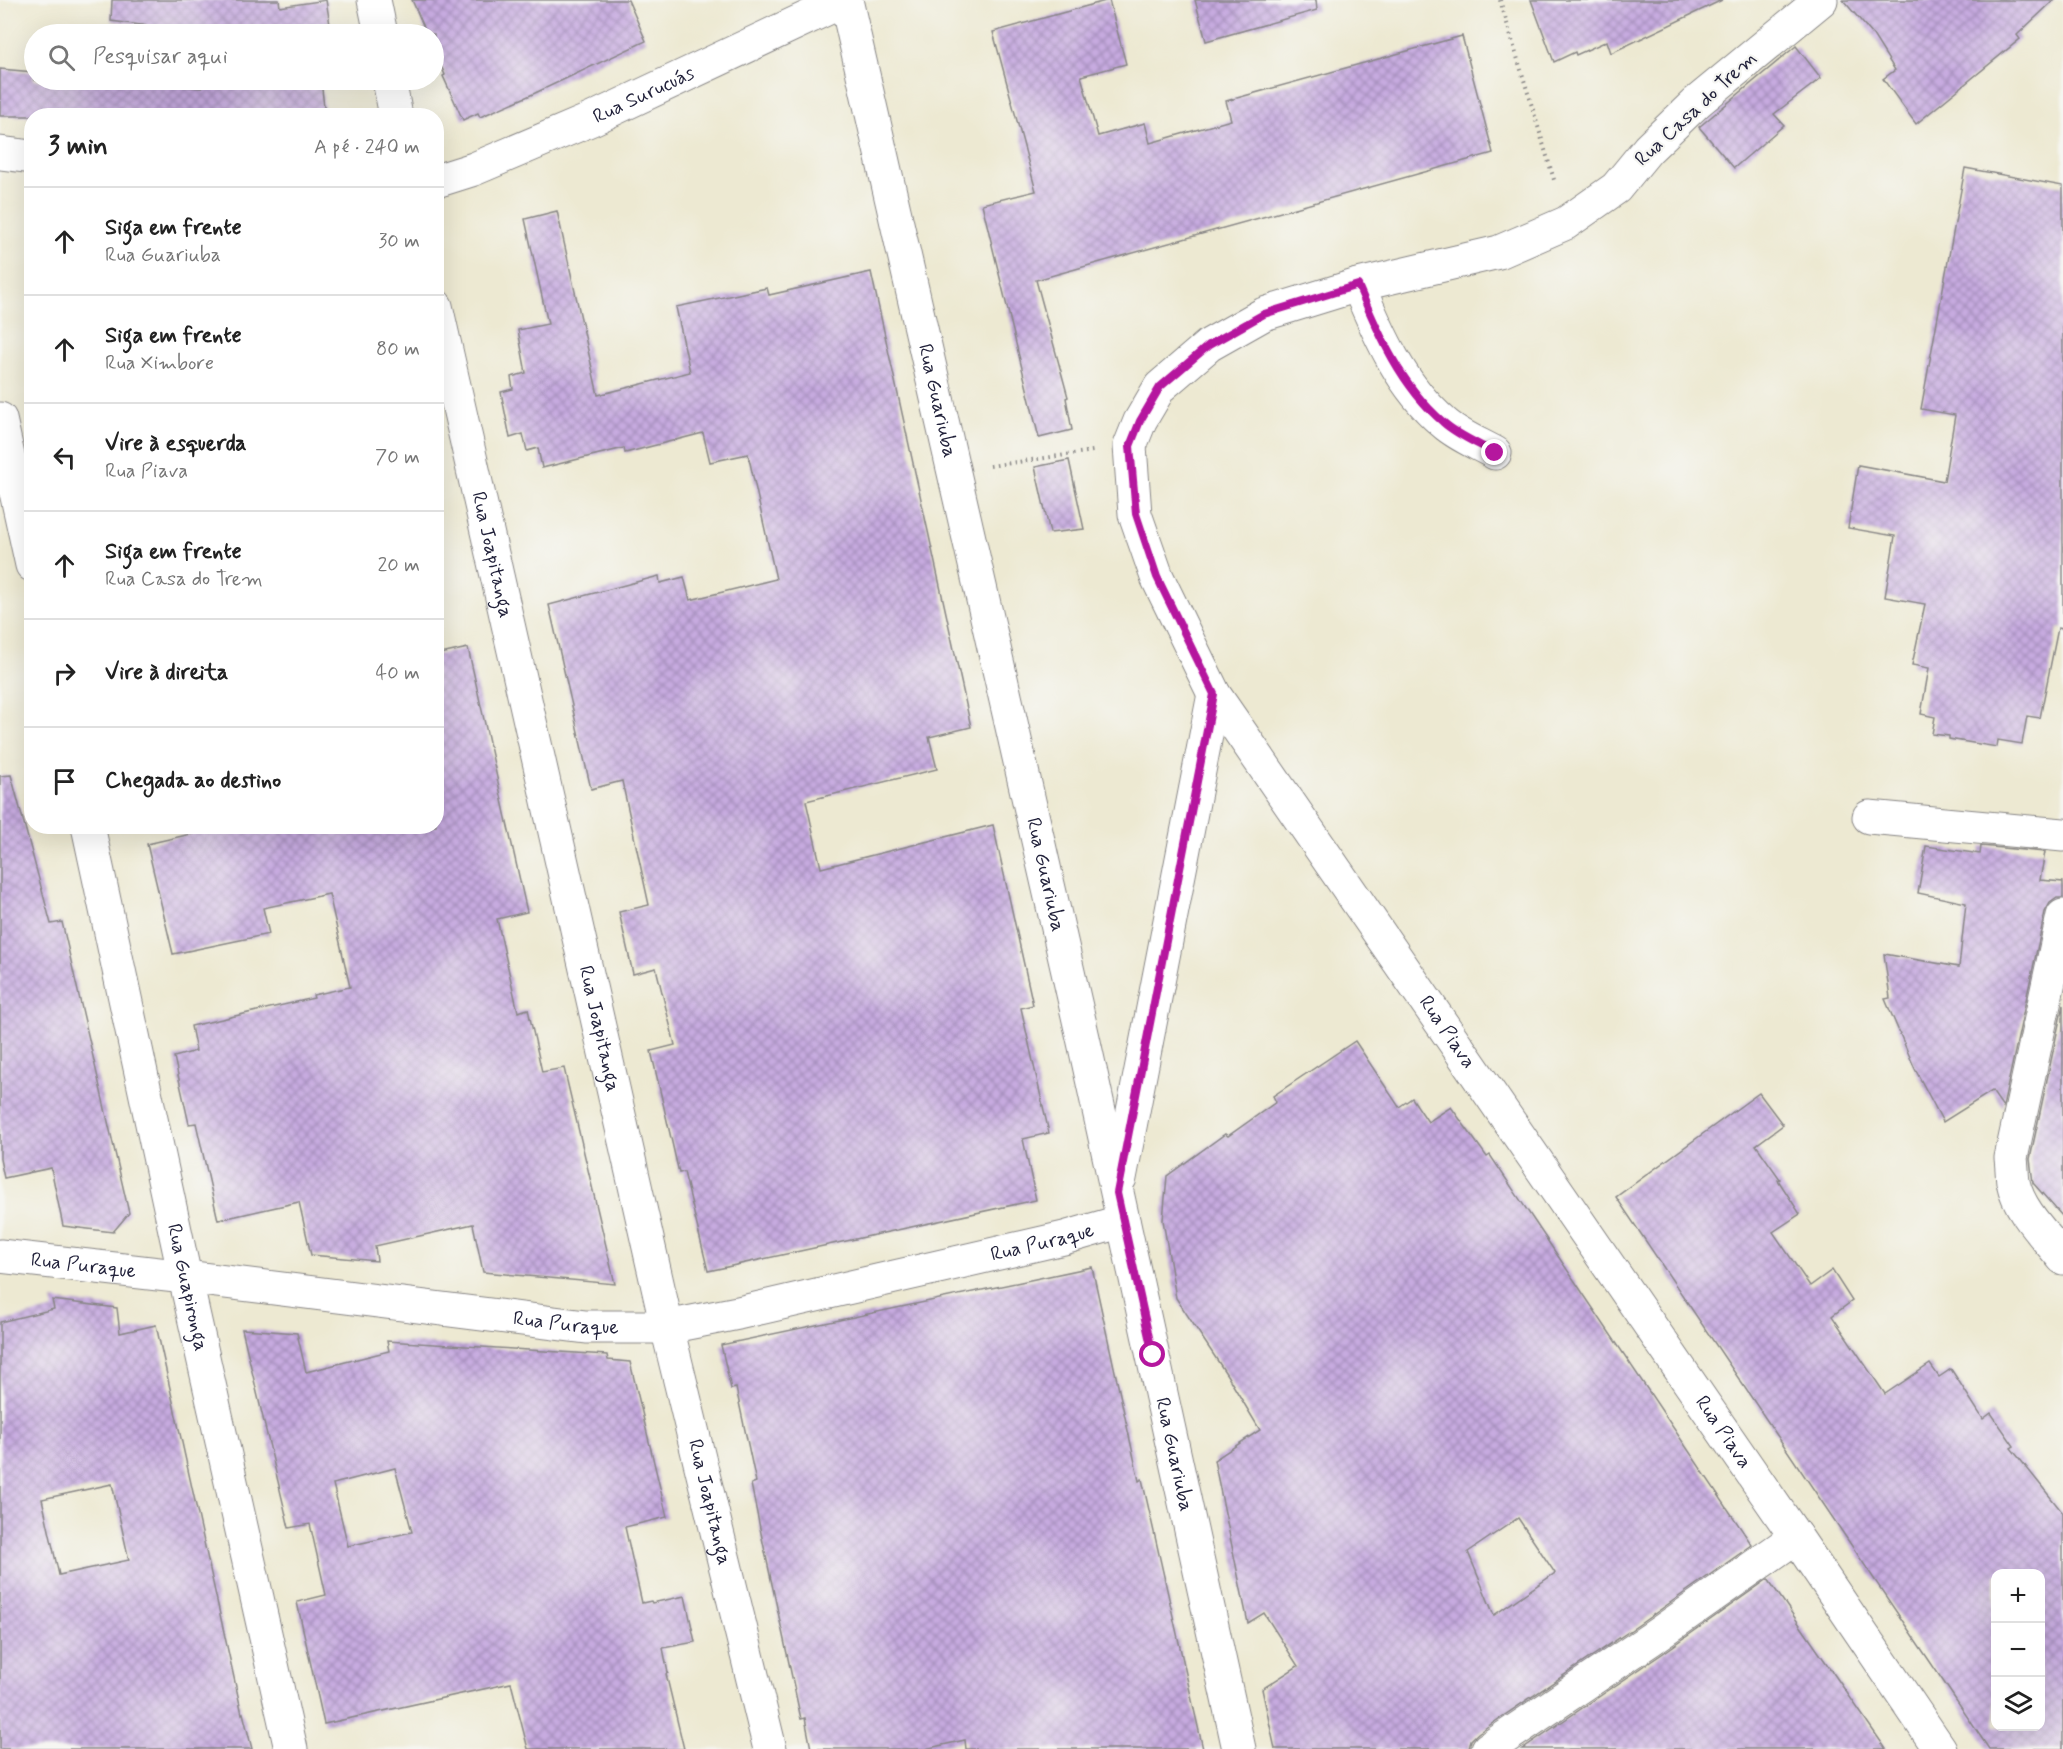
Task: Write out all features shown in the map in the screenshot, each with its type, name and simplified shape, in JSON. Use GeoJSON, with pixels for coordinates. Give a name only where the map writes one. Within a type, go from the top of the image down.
{"type":"FeatureCollection","features":[{"type":"Feature","properties":{"kind":"street"},"geometry":{"type":"LineString","coordinates":[[374,0],[379,24]]}},
{"type":"Feature","properties":{"kind":"street","name":"Rua Surucuás"},"geometry":{"type":"LineString","coordinates":[[444,178],[474,169],[591,119],[846,0]]}},
{"type":"Feature","properties":{"kind":"street","name":"Rua Guariuba"},"geometry":{"type":"LineString","coordinates":[[846,0],[1120,1207],[1239,1749]]}},
{"type":"Feature","properties":{"kind":"street","name":"Rua Casa do Trem"},"geometry":{"type":"LineString","coordinates":[[1264,314],[1358,285],[1499,252],[1566,223],[1616,188],[1648,148],[1697,102],[1821,0]]}},
{"type":"Feature","properties":{"kind":"street"},"geometry":{"type":"LineString","coordinates":[[391,90],[394,108]]}},
{"type":"Feature","properties":{"kind":"street"},"geometry":{"type":"LineString","coordinates":[[0,153],[24,156]]}},
{"type":"Feature","properties":{"kind":"street"},"geometry":{"type":"LineString","coordinates":[[1358,285],[1380,338],[1410,387],[1444,423],[1495,453]]}},
{"type":"Feature","properties":{"kind":"street","name":"Rua Piava"},"geometry":{"type":"LineString","coordinates":[[1264,314],[1209,345],[1160,387],[1140,421],[1130,446],[1136,514],[1157,577],[1214,694],[1940,1749]]}},
{"type":"Feature","properties":{"kind":"street","name":"Rua Joapitanga"},"geometry":{"type":"LineString","coordinates":[[444,341],[667,1327],[770,1749]]}},
{"type":"Feature","properties":{"kind":"street"},"geometry":{"type":"LineString","coordinates":[[0,419],[24,528]]}},
{"type":"Feature","properties":{"kind":"street"},"geometry":{"type":"LineString","coordinates":[[1120,1207],[1214,694]]}},
{"type":"Feature","properties":{"kind":"street"},"geometry":{"type":"LineString","coordinates":[[1869,817],[2063,835]]}},
{"type":"Feature","properties":{"kind":"street","name":"Rua Guapironga"},"geometry":{"type":"LineString","coordinates":[[90,834],[185,1277],[291,1749]]}},
{"type":"Feature","properties":{"kind":"street"},"geometry":{"type":"LineString","coordinates":[[2063,916],[2011,1158],[2013,1181],[2018,1197],[2063,1258]]}},
{"type":"Feature","properties":{"kind":"street","name":"Rua Puraque"},"geometry":{"type":"LineString","coordinates":[[0,1256],[586,1327],[667,1327],[738,1313],[1064,1238],[1120,1207]]}},
{"type":"Feature","properties":{"kind":"street"},"geometry":{"type":"LineString","coordinates":[[1488,1749],[1651,1639],[1796,1537]]}},
{"type":"Feature","properties":{"kind":"path"},"geometry":{"type":"LineString","coordinates":[[1500,0],[1566,223]]}},
{"type":"Feature","properties":{"kind":"path"},"geometry":{"type":"LineString","coordinates":[[954,472],[1130,446]]}},
{"type":"Feature","properties":{"kind":"building"},"geometry":{"type":"Polygon","coordinates":[[[112,0],[279,0],[280,7],[326,0],[330,24],[133,24],[111,21],[112,0]]]}},
{"type":"Feature","properties":{"kind":"building"},"geometry":{"type":"Polygon","coordinates":[[[412,0],[628,0],[646,41],[480,117],[478,113],[463,120],[444,78],[444,24],[423,24],[412,0]]]}},
{"type":"Feature","properties":{"kind":"building"},"geometry":{"type":"Polygon","coordinates":[[[1109,0],[1126,64],[1081,76],[1098,136],[1145,123],[1150,143],[1231,120],[1226,101],[1462,36],[1493,153],[1036,280],[1068,397],[1066,398],[1072,430],[1039,438],[982,204],[1036,191],[993,32],[1109,0]]]}},
{"type":"Feature","properties":{"kind":"building"},"geometry":{"type":"Polygon","coordinates":[[[1195,0],[1316,0],[1317,10],[1206,41],[1195,0]]]}},
{"type":"Feature","properties":{"kind":"building"},"geometry":{"type":"Polygon","coordinates":[[[1531,0],[1722,0],[1611,53],[1607,41],[1554,62],[1531,0]]]}},
{"type":"Feature","properties":{"kind":"building"},"geometry":{"type":"Polygon","coordinates":[[[1843,0],[2054,0],[2017,35],[2020,39],[1916,124],[1883,79],[1895,70],[1873,35],[1843,0]]]}},
{"type":"Feature","properties":{"kind":"building"},"geometry":{"type":"Polygon","coordinates":[[[1796,46],[1821,78],[1774,114],[1784,125],[1734,168],[1699,127],[1796,46]]]}},
{"type":"Feature","properties":{"kind":"building"},"geometry":{"type":"Polygon","coordinates":[[[0,69],[24,71],[24,90],[322,90],[324,108],[24,108],[24,116],[0,116],[0,69]]]}},
{"type":"Feature","properties":{"kind":"building"},"geometry":{"type":"Polygon","coordinates":[[[1965,168],[2063,186],[2063,629],[2058,628],[2040,718],[2027,716],[2022,744],[1998,740],[1997,747],[1932,734],[1935,717],[1921,714],[1929,668],[1912,665],[1925,604],[1885,597],[1895,536],[1848,528],[1858,465],[1944,481],[1955,415],[1921,409],[1965,168]]]}},
{"type":"Feature","properties":{"kind":"building"},"geometry":{"type":"Polygon","coordinates":[[[557,211],[598,395],[690,372],[676,307],[767,288],[769,295],[871,272],[971,727],[929,737],[937,769],[806,801],[821,868],[993,825],[1033,1005],[1021,1008],[1049,1133],[1023,1139],[1036,1200],[708,1271],[684,1172],[679,1173],[651,1051],[675,1045],[656,968],[633,974],[619,912],[649,905],[622,781],[591,789],[549,605],[659,576],[660,583],[684,577],[690,600],[776,579],[748,454],[710,462],[703,433],[625,453],[624,448],[542,468],[538,448],[527,451],[523,434],[510,438],[501,392],[513,389],[511,377],[526,373],[518,330],[548,324],[525,219],[557,211]]]}},
{"type":"Feature","properties":{"kind":"building"},"geometry":{"type":"Polygon","coordinates":[[[1069,460],[1084,529],[1050,533],[1035,467],[1069,460]]]}},
{"type":"Feature","properties":{"kind":"building"},"geometry":{"type":"Polygon","coordinates":[[[468,648],[527,912],[497,919],[518,1012],[528,1009],[542,1072],[564,1068],[615,1284],[483,1272],[473,1224],[375,1246],[377,1261],[311,1255],[299,1202],[218,1220],[196,1123],[189,1124],[174,1057],[196,1051],[191,1026],[314,998],[313,995],[350,987],[329,894],[263,908],[269,934],[173,954],[147,844],[191,834],[444,834],[444,653],[468,648]]]}},
{"type":"Feature","properties":{"kind":"building"},"geometry":{"type":"Polygon","coordinates":[[[11,775],[24,823],[24,834],[27,834],[51,924],[62,922],[129,1213],[113,1232],[63,1226],[51,1168],[4,1178],[0,1159],[0,776],[11,775]]]}},
{"type":"Feature","properties":{"kind":"building"},"geometry":{"type":"Polygon","coordinates":[[[1926,846],[1980,854],[1981,846],[2045,852],[2040,880],[2063,882],[2063,898],[2057,898],[2050,903],[2045,912],[2003,1107],[1992,1091],[1943,1122],[1915,1069],[1885,999],[1890,998],[1884,954],[1959,967],[1966,903],[1918,893],[1926,846]]]}},
{"type":"Feature","properties":{"kind":"building"},"geometry":{"type":"Polygon","coordinates":[[[2063,1005],[2063,1217],[2033,1183],[2030,1159],[2063,1005]]]}},
{"type":"Feature","properties":{"kind":"building"},"geometry":{"type":"Polygon","coordinates":[[[1355,1041],[1399,1107],[1412,1098],[1428,1122],[1451,1107],[1487,1157],[1490,1155],[1752,1545],[1478,1733],[1471,1740],[1469,1749],[1275,1749],[1262,1689],[1298,1666],[1264,1613],[1248,1623],[1214,1460],[1260,1430],[1176,1298],[1163,1220],[1167,1176],[1225,1134],[1228,1136],[1276,1102],[1273,1096],[1355,1041]],[[1518,1518],[1468,1552],[1494,1615],[1555,1573],[1518,1518]]]}},
{"type":"Feature","properties":{"kind":"building"},"geometry":{"type":"Polygon","coordinates":[[[1759,1093],[1783,1125],[1756,1145],[1780,1179],[1778,1180],[1800,1214],[1773,1232],[1810,1286],[1832,1270],[1852,1301],[1832,1316],[1885,1394],[1930,1364],[1939,1377],[1951,1369],[1983,1419],[1991,1413],[2014,1446],[2011,1448],[2063,1513],[2063,1749],[1989,1749],[1616,1197],[1759,1093]]]}},
{"type":"Feature","properties":{"kind":"building"},"geometry":{"type":"Polygon","coordinates":[[[1092,1267],[1139,1481],[1142,1479],[1203,1749],[966,1749],[965,1740],[925,1749],[811,1749],[805,1718],[801,1719],[761,1533],[751,1484],[756,1482],[736,1388],[731,1389],[721,1345],[1092,1267]]]}},
{"type":"Feature","properties":{"kind":"building"},"geometry":{"type":"Polygon","coordinates":[[[52,1300],[117,1308],[120,1333],[156,1325],[242,1714],[252,1749],[0,1749],[0,1322],[54,1309],[52,1300]],[[112,1484],[42,1499],[59,1575],[129,1560],[112,1484]]]}},
{"type":"Feature","properties":{"kind":"building"},"geometry":{"type":"Polygon","coordinates":[[[242,1329],[297,1333],[306,1372],[389,1351],[387,1341],[607,1355],[608,1360],[630,1362],[667,1517],[625,1527],[642,1603],[685,1596],[695,1642],[663,1648],[668,1673],[666,1674],[684,1749],[528,1749],[511,1683],[324,1724],[297,1602],[326,1595],[310,1524],[289,1528],[242,1329]],[[395,1468],[333,1484],[348,1546],[412,1532],[395,1468]]]}},
{"type":"Feature","properties":{"kind":"building"},"geometry":{"type":"Polygon","coordinates":[[[1768,1579],[1886,1749],[1522,1749],[1662,1654],[1768,1579]]]}},
{"type":"Feature","properties":{"kind":"route"},"geometry":{"type":"LineString","coordinates":[[1153,1355],[1117,1193],[1214,694],[1157,577],[1136,514],[1130,446],[1140,421],[1160,387],[1209,345],[1264,314],[1358,285],[1380,338],[1410,387],[1444,423],[1495,453]]}}]}
